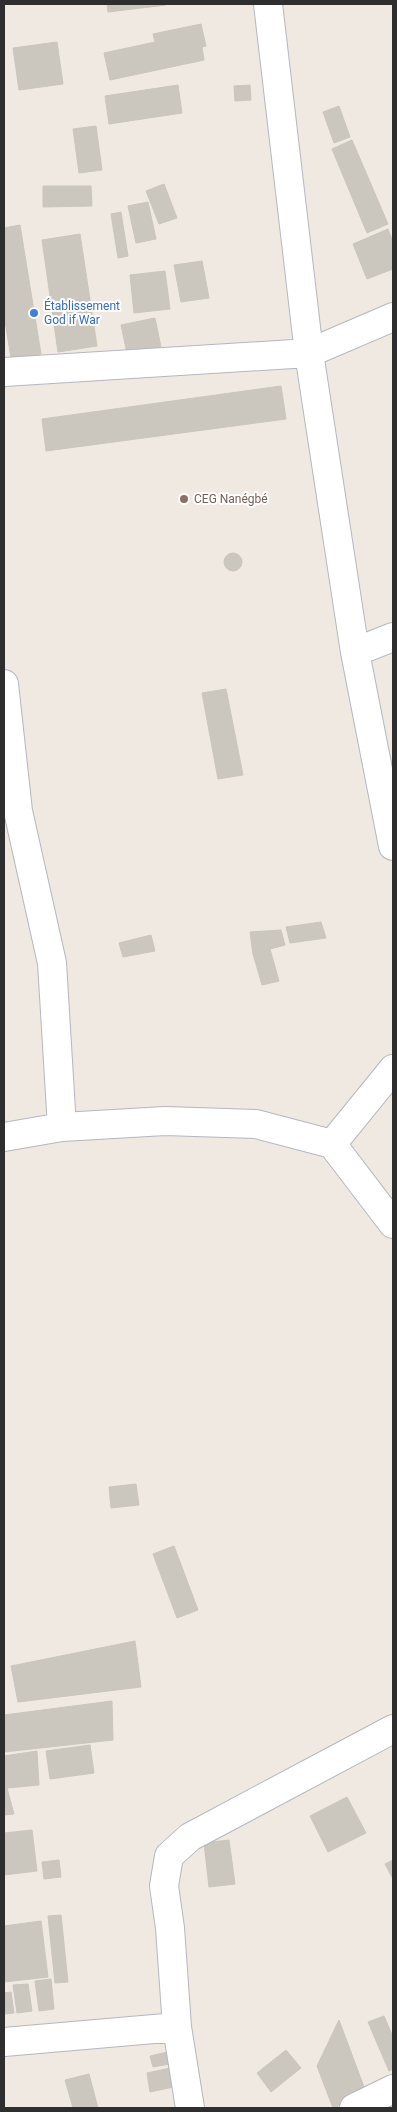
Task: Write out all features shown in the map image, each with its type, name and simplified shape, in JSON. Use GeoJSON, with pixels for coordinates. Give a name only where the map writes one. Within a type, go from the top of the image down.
{"type":"FeatureCollection","features":[{"type":"Feature","properties":{"kind":"street"},"geometry":{"type":"LineString","coordinates":[[268,4],[310,353],[355,652],[393,846]]}},
{"type":"Feature","properties":{"kind":"street"},"geometry":{"type":"LineString","coordinates":[[4,372],[310,353],[393,317]]}},
{"type":"Feature","properties":{"kind":"street"},"geometry":{"type":"LineString","coordinates":[[355,652],[393,637]]}},
{"type":"Feature","properties":{"kind":"street"},"geometry":{"type":"LineString","coordinates":[[4,684],[11,803],[52,963],[62,1127]]}},
{"type":"Feature","properties":{"kind":"street"},"geometry":{"type":"LineString","coordinates":[[332,1144],[393,1069]]}},
{"type":"Feature","properties":{"kind":"street"},"geometry":{"type":"LineString","coordinates":[[4,1137],[62,1127],[165,1121],[256,1124],[332,1144],[393,1224]]}},
{"type":"Feature","properties":{"kind":"street"},"geometry":{"type":"LineString","coordinates":[[190,2108],[177,2027],[170,1928],[164,1886],[169,1856],[190,1837],[393,1729]]}},
{"type":"Feature","properties":{"kind":"street"},"geometry":{"type":"LineString","coordinates":[[4,2042],[177,2027]]}},
{"type":"Feature","properties":{"kind":"street"},"geometry":{"type":"LineString","coordinates":[[354,2108],[393,2090]]}},
{"type":"Feature","properties":{"kind":"building"},"geometry":{"type":"Polygon","coordinates":[[[107,4],[166,4],[166,5],[108,12],[107,4]]]}},
{"type":"Feature","properties":{"kind":"building"},"geometry":{"type":"Polygon","coordinates":[[[201,24],[206,46],[202,47],[204,60],[110,80],[104,53],[155,42],[153,34],[201,24]]]}},
{"type":"Feature","properties":{"kind":"building"},"geometry":{"type":"Polygon","coordinates":[[[57,42],[63,84],[19,90],[13,48],[57,42]]]}},
{"type":"Feature","properties":{"kind":"building"},"geometry":{"type":"Polygon","coordinates":[[[178,85],[182,113],[109,124],[105,96],[178,85]]]}},
{"type":"Feature","properties":{"kind":"building"},"geometry":{"type":"Polygon","coordinates":[[[250,85],[251,100],[235,101],[234,86],[250,85]]]}},
{"type":"Feature","properties":{"kind":"building"},"geometry":{"type":"Polygon","coordinates":[[[339,106],[350,137],[334,143],[323,112],[339,106]]]}},
{"type":"Feature","properties":{"kind":"building"},"geometry":{"type":"Polygon","coordinates":[[[96,126],[102,170],[79,173],[73,129],[96,126]]]}},
{"type":"Feature","properties":{"kind":"building"},"geometry":{"type":"Polygon","coordinates":[[[352,140],[388,224],[367,233],[332,149],[352,140]]]}},
{"type":"Feature","properties":{"kind":"building"},"geometry":{"type":"Polygon","coordinates":[[[164,184],[177,218],[159,224],[146,191],[164,184]]]}},
{"type":"Feature","properties":{"kind":"building"},"geometry":{"type":"Polygon","coordinates":[[[43,186],[91,186],[92,206],[43,207],[43,186]]]}},
{"type":"Feature","properties":{"kind":"building"},"geometry":{"type":"Polygon","coordinates":[[[148,202],[156,239],[136,243],[128,206],[148,202]]]}},
{"type":"Feature","properties":{"kind":"building"},"geometry":{"type":"Polygon","coordinates":[[[121,212],[128,256],[118,258],[111,214],[121,212]]]}},
{"type":"Feature","properties":{"kind":"building"},"geometry":{"type":"Polygon","coordinates":[[[20,225],[41,354],[11,358],[4,315],[4,228],[20,225]]]}},
{"type":"Feature","properties":{"kind":"building"},"geometry":{"type":"Polygon","coordinates":[[[388,229],[393,242],[393,269],[367,279],[353,244],[388,229]]]}},
{"type":"Feature","properties":{"kind":"building"},"geometry":{"type":"Polygon","coordinates":[[[80,234],[97,346],[58,352],[42,240],[80,234]]]}},
{"type":"Feature","properties":{"kind":"building"},"geometry":{"type":"Polygon","coordinates":[[[202,261],[209,298],[181,302],[174,265],[202,261]]]}},
{"type":"Feature","properties":{"kind":"building"},"geometry":{"type":"Polygon","coordinates":[[[165,271],[170,309],[134,313],[130,275],[165,271]]]}},
{"type":"Feature","properties":{"kind":"building"},"geometry":{"type":"Polygon","coordinates":[[[155,318],[161,347],[127,353],[121,325],[155,318]]]}},
{"type":"Feature","properties":{"kind":"building"},"geometry":{"type":"Polygon","coordinates":[[[281,386],[286,419],[46,451],[42,419],[281,386]]]}},
{"type":"Feature","properties":{"kind":"building"},"geometry":{"type":"Polygon","coordinates":[[[229,553],[237,553],[242,558],[240,569],[229,571],[224,566],[224,558],[229,553]]]}},
{"type":"Feature","properties":{"kind":"building"},"geometry":{"type":"Polygon","coordinates":[[[226,689],[243,775],[218,779],[202,693],[226,689]]]}},
{"type":"Feature","properties":{"kind":"building"},"geometry":{"type":"Polygon","coordinates":[[[321,922],[326,938],[290,943],[286,927],[321,922]]]}},
{"type":"Feature","properties":{"kind":"building"},"geometry":{"type":"Polygon","coordinates":[[[281,930],[285,945],[270,949],[279,981],[262,985],[253,954],[250,932],[281,930]]]}},
{"type":"Feature","properties":{"kind":"building"},"geometry":{"type":"Polygon","coordinates":[[[151,935],[155,951],[123,957],[119,943],[151,935]]]}},
{"type":"Feature","properties":{"kind":"building"},"geometry":{"type":"Polygon","coordinates":[[[136,1484],[139,1505],[111,1508],[109,1487],[136,1484]]]}},
{"type":"Feature","properties":{"kind":"building"},"geometry":{"type":"Polygon","coordinates":[[[174,1546],[198,1610],[177,1618],[153,1554],[174,1546]]]}},
{"type":"Feature","properties":{"kind":"building"},"geometry":{"type":"Polygon","coordinates":[[[135,1641],[141,1687],[18,1702],[11,1666],[135,1641]]]}},
{"type":"Feature","properties":{"kind":"building"},"geometry":{"type":"Polygon","coordinates":[[[112,1701],[113,1740],[4,1752],[4,1715],[112,1701]]]}},
{"type":"Feature","properties":{"kind":"building"},"geometry":{"type":"Polygon","coordinates":[[[90,1745],[94,1773],[50,1779],[46,1751],[90,1745]]]}},
{"type":"Feature","properties":{"kind":"building"},"geometry":{"type":"Polygon","coordinates":[[[37,1751],[39,1785],[7,1788],[14,1814],[4,1815],[4,1756],[37,1751]]]}},
{"type":"Feature","properties":{"kind":"building"},"geometry":{"type":"Polygon","coordinates":[[[347,1797],[366,1833],[328,1852],[310,1816],[347,1797]]]}},
{"type":"Feature","properties":{"kind":"building"},"geometry":{"type":"Polygon","coordinates":[[[32,1830],[37,1871],[4,1875],[4,1833],[32,1830]]]}},
{"type":"Feature","properties":{"kind":"building"},"geometry":{"type":"Polygon","coordinates":[[[229,1840],[235,1884],[209,1887],[204,1843],[229,1840]]]}},
{"type":"Feature","properties":{"kind":"building"},"geometry":{"type":"Polygon","coordinates":[[[59,1860],[61,1877],[44,1879],[42,1862],[59,1860]]]}},
{"type":"Feature","properties":{"kind":"building"},"geometry":{"type":"Polygon","coordinates":[[[393,1860],[393,1879],[385,1864],[393,1860]]]}},
{"type":"Feature","properties":{"kind":"building"},"geometry":{"type":"Polygon","coordinates":[[[61,1915],[68,1982],[55,1983],[48,1916],[61,1915]]]}},
{"type":"Feature","properties":{"kind":"building"},"geometry":{"type":"Polygon","coordinates":[[[41,1921],[48,1977],[4,1982],[4,1926],[41,1921]]]}},
{"type":"Feature","properties":{"kind":"building"},"geometry":{"type":"Polygon","coordinates":[[[51,1979],[54,2009],[39,2011],[35,1981],[51,1979]]]}},
{"type":"Feature","properties":{"kind":"building"},"geometry":{"type":"Polygon","coordinates":[[[28,1984],[32,2011],[17,2013],[13,1985],[28,1984]]]}},
{"type":"Feature","properties":{"kind":"building"},"geometry":{"type":"Polygon","coordinates":[[[11,1992],[14,2013],[4,2014],[4,1993],[11,1992]]]}},
{"type":"Feature","properties":{"kind":"building"},"geometry":{"type":"Polygon","coordinates":[[[384,2016],[393,2037],[393,2069],[389,2071],[368,2022],[384,2016]]]}},
{"type":"Feature","properties":{"kind":"building"},"geometry":{"type":"Polygon","coordinates":[[[339,2020],[367,2095],[333,2108],[317,2066],[339,2020]]]}},
{"type":"Feature","properties":{"kind":"building"},"geometry":{"type":"Polygon","coordinates":[[[286,2050],[301,2068],[271,2092],[257,2073],[286,2050]]]}},
{"type":"Feature","properties":{"kind":"building"},"geometry":{"type":"Polygon","coordinates":[[[172,2051],[175,2063],[153,2067],[150,2056],[172,2051]]]}},
{"type":"Feature","properties":{"kind":"building"},"geometry":{"type":"Polygon","coordinates":[[[175,2067],[178,2086],[150,2092],[147,2073],[175,2067]]]}},
{"type":"Feature","properties":{"kind":"building"},"geometry":{"type":"Polygon","coordinates":[[[89,2074],[98,2108],[73,2108],[65,2080],[89,2074]]]}},
{"type":"Feature","properties":{"kind":"place","name":"Établissement God if War"},"geometry":{"type":"Point","coordinates":[34,313]}},
{"type":"Feature","properties":{"kind":"place","name":"CEG Nanégbé"},"geometry":{"type":"Point","coordinates":[184,499]}}]}
